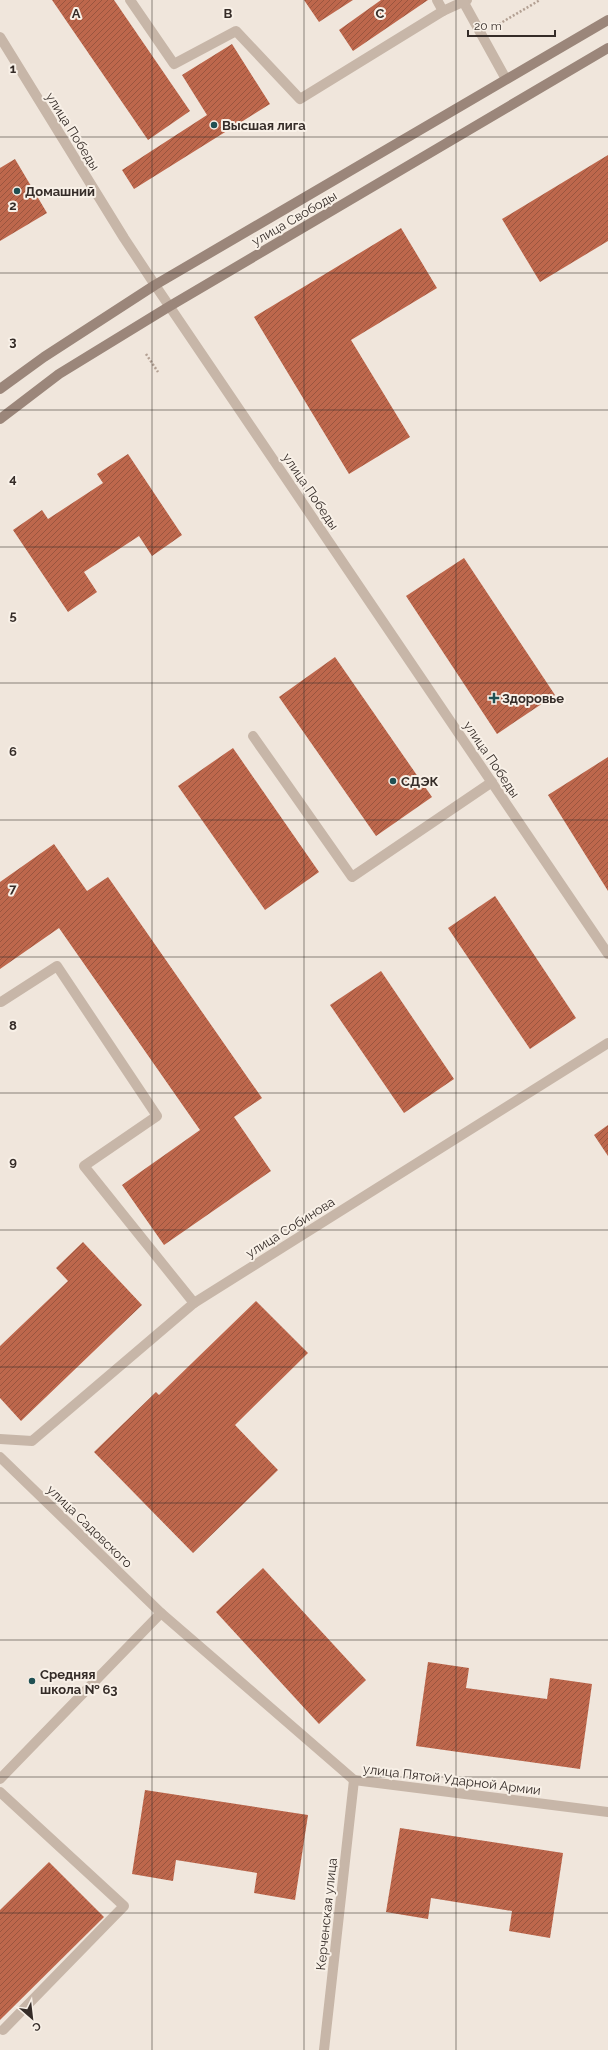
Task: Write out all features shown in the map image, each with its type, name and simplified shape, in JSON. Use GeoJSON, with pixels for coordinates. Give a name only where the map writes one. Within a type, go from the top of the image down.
{"type":"FeatureCollection","features":[{"type":"Feature","properties":{"kind":"main road","name":"улица Свободы"},"geometry":{"type":"LineString","coordinates":[[0,389],[44,357],[155,285],[608,20]]}},
{"type":"Feature","properties":{"kind":"main road","name":"улица Свободы"},"geometry":{"type":"LineString","coordinates":[[0,419],[59,374],[170,306],[608,48]]}},
{"type":"Feature","properties":{"kind":"street"},"geometry":{"type":"LineString","coordinates":[[130,0],[174,64],[236,31],[300,99],[443,10],[465,1],[506,79]]}},
{"type":"Feature","properties":{"kind":"street"},"geometry":{"type":"LineString","coordinates":[[437,0],[443,10]]}},
{"type":"Feature","properties":{"kind":"street","name":"улица Победы"},"geometry":{"type":"LineString","coordinates":[[0,37],[124,238],[155,285],[608,954]]}},
{"type":"Feature","properties":{"kind":"street"},"geometry":{"type":"LineString","coordinates":[[253,736],[352,877],[492,782]]}},
{"type":"Feature","properties":{"kind":"street"},"geometry":{"type":"LineString","coordinates":[[1,1002],[57,966],[157,1116],[84,1166],[194,1303]]}},
{"type":"Feature","properties":{"kind":"street","name":"улица Собинова"},"geometry":{"type":"LineString","coordinates":[[0,1439],[32,1441],[194,1303],[608,1043]]}},
{"type":"Feature","properties":{"kind":"street","name":"улица Садовского"},"geometry":{"type":"LineString","coordinates":[[0,1457],[162,1613]]}},
{"type":"Feature","properties":{"kind":"street"},"geometry":{"type":"LineString","coordinates":[[0,1779],[162,1613]]}},
{"type":"Feature","properties":{"kind":"street","name":"улица Пятой Ударной Армии"},"geometry":{"type":"LineString","coordinates":[[162,1613],[354,1780],[608,1812]]}},
{"type":"Feature","properties":{"kind":"street","name":"Керченская улица"},"geometry":{"type":"LineString","coordinates":[[324,2050],[354,1780]]}},
{"type":"Feature","properties":{"kind":"street"},"geometry":{"type":"LineString","coordinates":[[0,1792],[124,1906],[3,2030]]}},
{"type":"Feature","properties":{"kind":"path"},"geometry":{"type":"LineString","coordinates":[[482,35],[540,0]]}},
{"type":"Feature","properties":{"kind":"path"},"geometry":{"type":"LineString","coordinates":[[146,354],[158,372]]}},
{"type":"Feature","properties":{"kind":"building"},"geometry":{"type":"Polygon","coordinates":[[[52,0],[114,0],[190,111],[148,140],[52,0]]]}},
{"type":"Feature","properties":{"kind":"building"},"geometry":{"type":"Polygon","coordinates":[[[304,0],[353,0],[319,22],[304,0]]]}},
{"type":"Feature","properties":{"kind":"building"},"geometry":{"type":"Polygon","coordinates":[[[381,0],[428,0],[353,51],[339,30],[381,0]]]}},
{"type":"Feature","properties":{"kind":"building","name":"Высшая лига"},"geometry":{"type":"Polygon","coordinates":[[[232,44],[270,104],[134,189],[122,170],[207,115],[182,75],[232,44]]]}},
{"type":"Feature","properties":{"kind":"building"},"geometry":{"type":"Polygon","coordinates":[[[608,155],[608,241],[540,282],[502,219],[608,155]]]}},
{"type":"Feature","properties":{"kind":"building","name":"Домашний"},"geometry":{"type":"Polygon","coordinates":[[[15,159],[47,213],[0,241],[0,168],[15,159]]]}},
{"type":"Feature","properties":{"kind":"building"},"geometry":{"type":"Polygon","coordinates":[[[401,228],[437,288],[351,340],[410,437],[349,474],[254,317],[401,228]]]}},
{"type":"Feature","properties":{"kind":"building"},"geometry":{"type":"Polygon","coordinates":[[[128,454],[182,535],[152,556],[139,536],[84,572],[97,592],[68,612],[13,530],[42,510],[48,519],[103,483],[97,474],[128,454]]]}},
{"type":"Feature","properties":{"kind":"building"},"geometry":{"type":"Polygon","coordinates":[[[464,558],[555,695],[497,734],[406,596],[464,558]]]}},
{"type":"Feature","properties":{"kind":"building"},"geometry":{"type":"Polygon","coordinates":[[[335,657],[432,797],[376,836],[279,697],[335,657]]]}},
{"type":"Feature","properties":{"kind":"building"},"geometry":{"type":"Polygon","coordinates":[[[233,748],[319,872],[265,910],[178,786],[233,748]]]}},
{"type":"Feature","properties":{"kind":"building"},"geometry":{"type":"Polygon","coordinates":[[[608,757],[608,891],[548,795],[608,757]]]}},
{"type":"Feature","properties":{"kind":"building"},"geometry":{"type":"Polygon","coordinates":[[[54,844],[87,891],[108,877],[262,1098],[234,1117],[271,1171],[164,1245],[122,1185],[200,1130],[59,928],[0,969],[0,882],[54,844]]]}},
{"type":"Feature","properties":{"kind":"building"},"geometry":{"type":"Polygon","coordinates":[[[495,896],[576,1018],[530,1049],[448,928],[495,896]]]}},
{"type":"Feature","properties":{"kind":"building"},"geometry":{"type":"Polygon","coordinates":[[[381,971],[454,1079],[404,1113],[330,1005],[381,971]]]}},
{"type":"Feature","properties":{"kind":"building"},"geometry":{"type":"Polygon","coordinates":[[[608,1125],[608,1156],[594,1135],[608,1125]]]}},
{"type":"Feature","properties":{"kind":"building"},"geometry":{"type":"Polygon","coordinates":[[[83,1242],[142,1305],[21,1421],[0,1398],[0,1346],[68,1281],[56,1268],[83,1242]]]}},
{"type":"Feature","properties":{"kind":"building"},"geometry":{"type":"Polygon","coordinates":[[[256,1301],[308,1353],[235,1425],[278,1470],[193,1553],[94,1452],[156,1392],[159,1395],[256,1301]]]}},
{"type":"Feature","properties":{"kind":"building"},"geometry":{"type":"Polygon","coordinates":[[[263,1568],[366,1680],[319,1724],[216,1612],[263,1568]]]}},
{"type":"Feature","properties":{"kind":"building"},"geometry":{"type":"Polygon","coordinates":[[[428,1662],[469,1668],[466,1688],[547,1699],[550,1678],[592,1684],[580,1769],[416,1746],[428,1662]]]}},
{"type":"Feature","properties":{"kind":"building"},"geometry":{"type":"Polygon","coordinates":[[[145,1790],[308,1815],[295,1900],[254,1893],[257,1873],[176,1860],[173,1881],[132,1874],[145,1790]]]}},
{"type":"Feature","properties":{"kind":"building"},"geometry":{"type":"Polygon","coordinates":[[[400,1828],[563,1853],[550,1938],[509,1931],[512,1911],[431,1898],[428,1919],[386,1912],[400,1828]]]}},
{"type":"Feature","properties":{"kind":"building"},"geometry":{"type":"Polygon","coordinates":[[[49,1862],[104,1917],[0,2020],[0,1910],[49,1862]]]}},
{"type":"Feature","properties":{"kind":"place","name":"Высшая лига"},"geometry":{"type":"Point","coordinates":[214,125]}},
{"type":"Feature","properties":{"kind":"place","name":"Домашний"},"geometry":{"type":"Point","coordinates":[17,191]}},
{"type":"Feature","properties":{"kind":"place","name":"Здоровье"},"geometry":{"type":"Point","coordinates":[494,698]}},
{"type":"Feature","properties":{"kind":"place","name":"СДЭК"},"geometry":{"type":"Point","coordinates":[393,781]}},
{"type":"Feature","properties":{"kind":"place","name":"Средняя школа № 63"},"geometry":{"type":"Point","coordinates":[32,1681]}}]}
